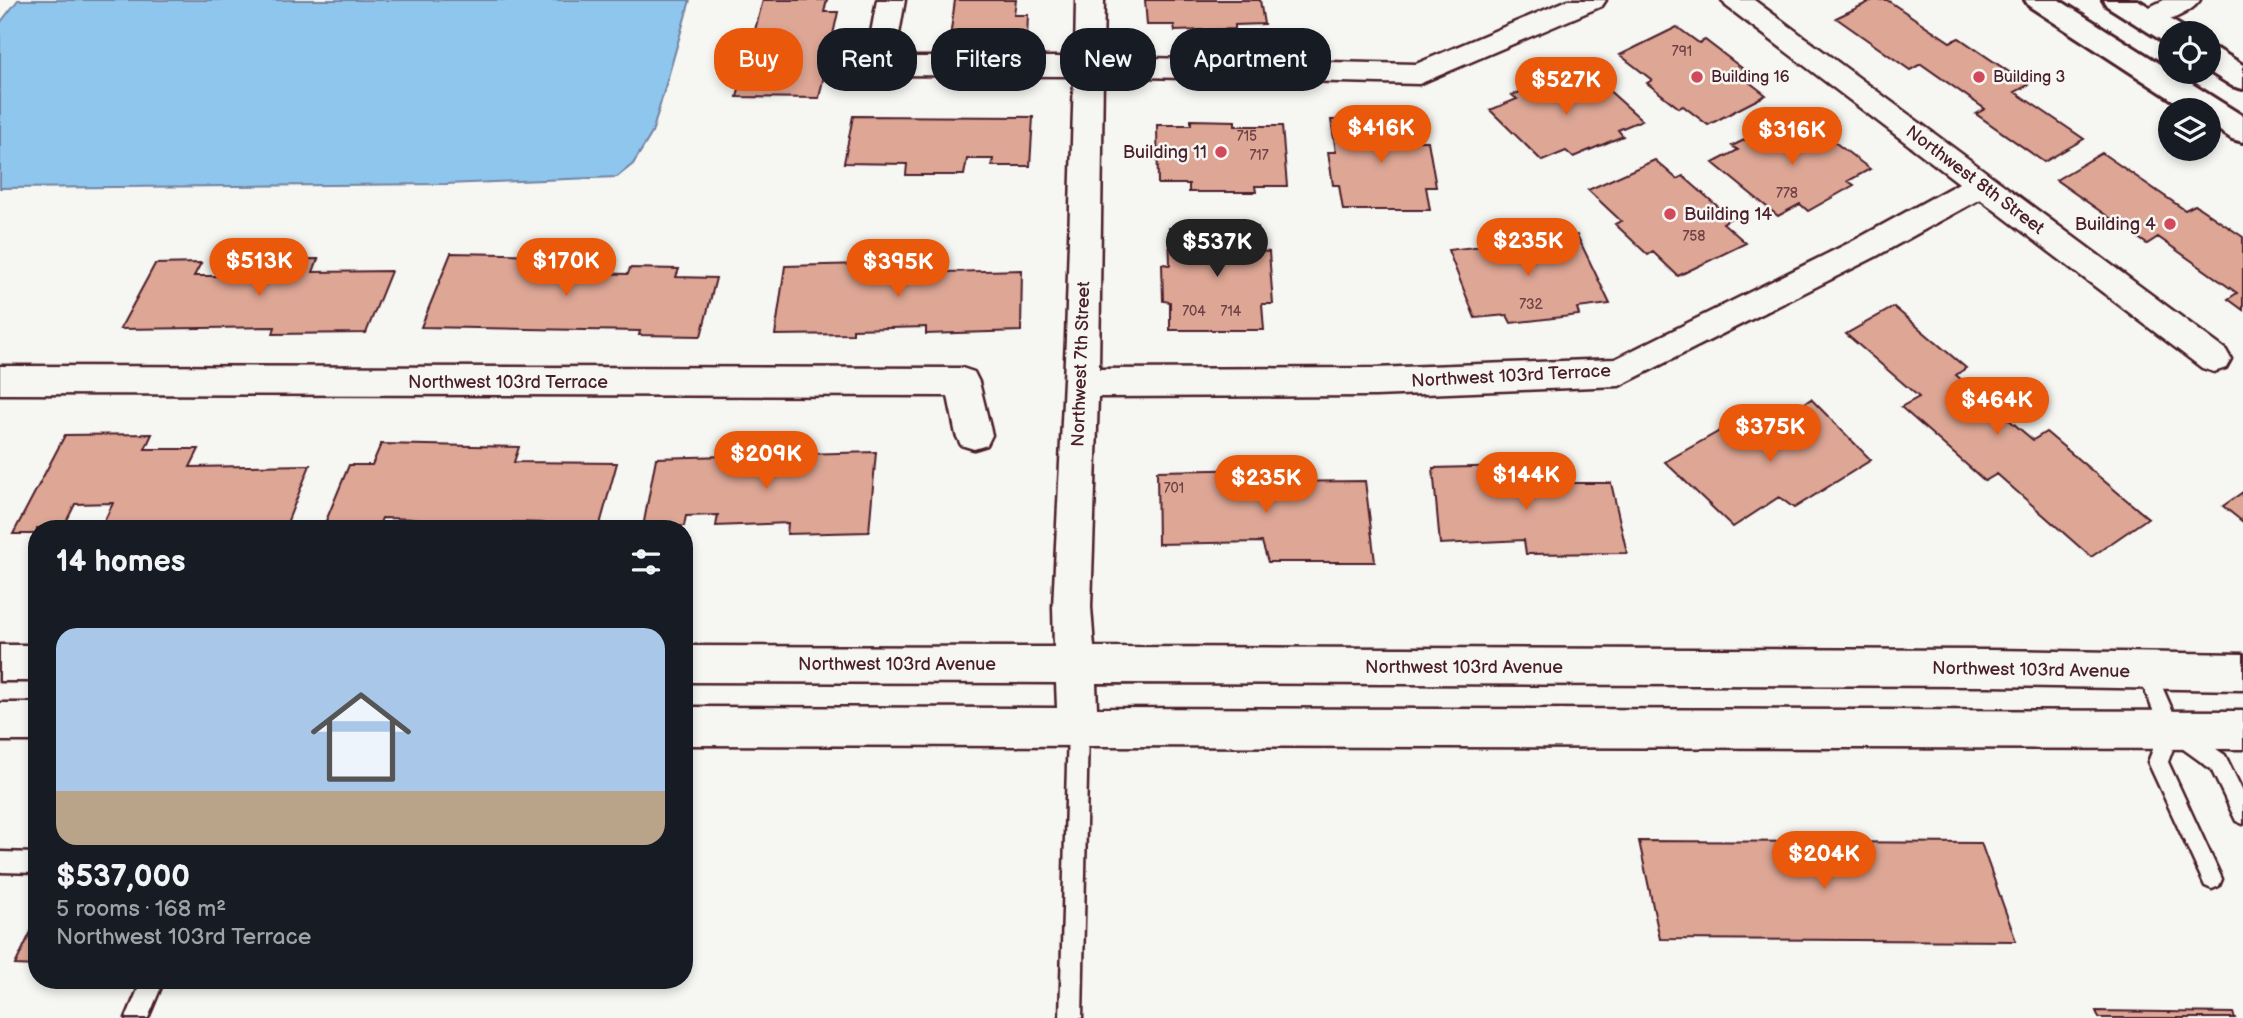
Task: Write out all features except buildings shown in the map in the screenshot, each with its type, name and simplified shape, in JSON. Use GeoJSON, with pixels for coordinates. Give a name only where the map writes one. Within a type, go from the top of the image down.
{"type":"FeatureCollection","features":[{"type":"Feature","properties":{"kind":"street"},"geometry":{"type":"LineString","coordinates":[[891,0],[879,66],[1060,67]]}},
{"type":"Feature","properties":{"kind":"street","name":"Northwest 7th Street"},"geometry":{"type":"LineString","coordinates":[[1089,28],[1090,0]]}},
{"type":"Feature","properties":{"kind":"street"},"geometry":{"type":"LineString","coordinates":[[1156,66],[1419,74],[1592,0]]}},
{"type":"Feature","properties":{"kind":"street","name":"Northwest 8th Street"},"geometry":{"type":"LineString","coordinates":[[1735,0],[2214,359]]}},
{"type":"Feature","properties":{"kind":"street"},"geometry":{"type":"LineString","coordinates":[[2039,0],[2243,131]]}},
{"type":"Feature","properties":{"kind":"street"},"geometry":{"type":"LineString","coordinates":[[2117,0],[2158,25]]}},
{"type":"Feature","properties":{"kind":"street"},"geometry":{"type":"LineString","coordinates":[[2164,21],[2186,0]]}},
{"type":"Feature","properties":{"kind":"street"},"geometry":{"type":"LineString","coordinates":[[2221,65],[2243,79]]}},
{"type":"Feature","properties":{"kind":"street","name":"Northwest 7th Street"},"geometry":{"type":"LineString","coordinates":[[1078,728],[1072,607],[1087,91]]}},
{"type":"Feature","properties":{"kind":"street","name":"Northwest 103rd Terrace"},"geometry":{"type":"LineString","coordinates":[[1080,383],[1375,382],[1619,372],[1864,249],[1980,184]]}},
{"type":"Feature","properties":{"kind":"street","name":"Northwest 103rd Terrace"},"geometry":{"type":"LineString","coordinates":[[0,380],[962,382],[974,435]]}},
{"type":"Feature","properties":{"kind":"street"},"geometry":{"type":"LineString","coordinates":[[0,663],[28,663]]}},
{"type":"Feature","properties":{"kind":"street","name":"Northwest 103rd Avenue"},"geometry":{"type":"LineString","coordinates":[[693,664],[1989,668],[2243,672]]}},
{"type":"Feature","properties":{"kind":"street"},"geometry":{"type":"LineString","coordinates":[[0,722],[28,722]]}},
{"type":"Feature","properties":{"kind":"street"},"geometry":{"type":"LineString","coordinates":[[693,726],[2243,730]]}},
{"type":"Feature","properties":{"kind":"lane"},"geometry":{"type":"LineString","coordinates":[[2146,672],[2171,729],[2218,762],[2243,814]]}},
{"type":"Feature","properties":{"kind":"lane"},"geometry":{"type":"LineString","coordinates":[[1071,1018],[1078,728]]}},
{"type":"Feature","properties":{"kind":"lane"},"geometry":{"type":"LineString","coordinates":[[2171,729],[2158,762],[2212,879]]}},
{"type":"Feature","properties":{"kind":"lane"},"geometry":{"type":"LineString","coordinates":[[0,862],[28,863]]}},
{"type":"Feature","properties":{"kind":"lane"},"geometry":{"type":"LineString","coordinates":[[137,1018],[149,989]]}},
{"type":"Feature","properties":{"kind":"water"},"geometry":{"type":"Polygon","coordinates":[[[18,0],[690,0],[652,133],[633,164],[617,177],[446,184],[0,188],[0,23],[18,0]]]}},
{"type":"Feature","properties":{"kind":"place","name":"Building 16"},"geometry":{"type":"Point","coordinates":[1697,77]}},
{"type":"Feature","properties":{"kind":"place","name":"Building 3"},"geometry":{"type":"Point","coordinates":[1979,77]}},
{"type":"Feature","properties":{"kind":"place","name":"Building 11"},"geometry":{"type":"Point","coordinates":[1221,152]}},
{"type":"Feature","properties":{"kind":"place","name":"Building 14"},"geometry":{"type":"Point","coordinates":[1670,214]}},
{"type":"Feature","properties":{"kind":"place","name":"Building 4"},"geometry":{"type":"Point","coordinates":[2170,224]}}]}
